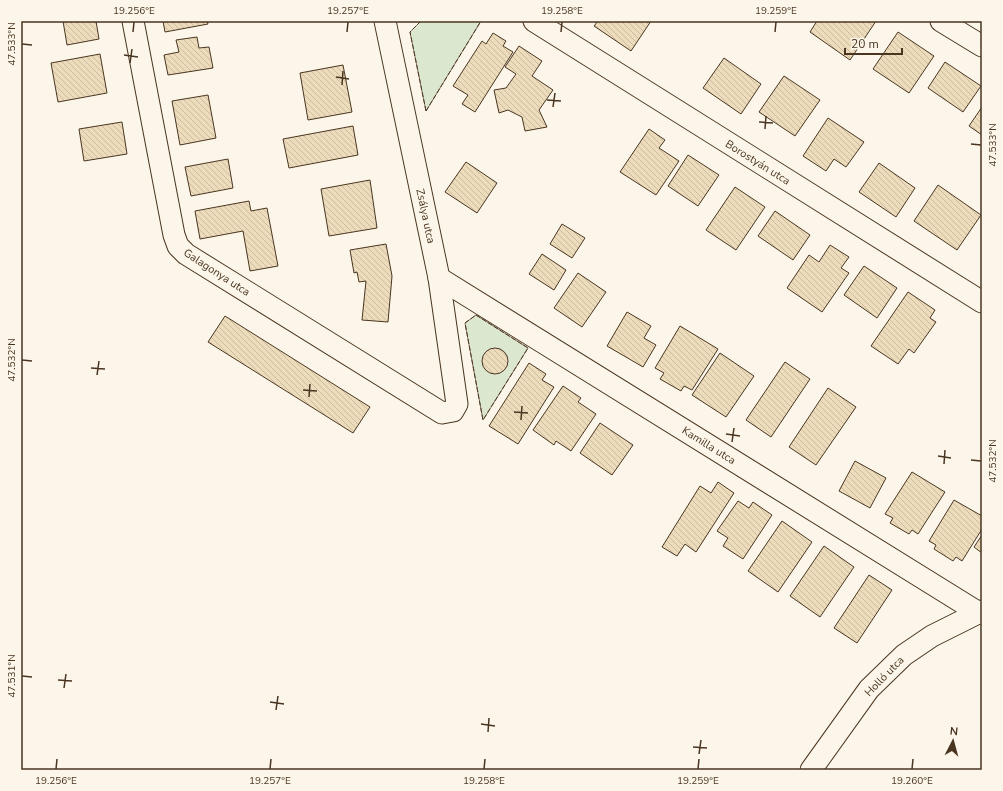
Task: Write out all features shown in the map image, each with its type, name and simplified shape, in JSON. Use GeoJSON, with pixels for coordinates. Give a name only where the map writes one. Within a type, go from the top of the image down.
{"type":"FeatureCollection","features":[{"type":"Feature","properties":{"kind":"street","name":"Galagonya utca"},"geometry":{"type":"LineString","coordinates":[[133,21],[174,235],[178,246],[186,254],[442,413],[453,411]]}},
{"type":"Feature","properties":{"kind":"street","name":"Zsálya utca"},"geometry":{"type":"LineString","coordinates":[[385,21],[439,278],[457,404],[453,411]]}},
{"type":"Feature","properties":{"kind":"street","name":"Borostyán utca"},"geometry":{"type":"LineString","coordinates":[[534,21],[982,302]]}},
{"type":"Feature","properties":{"kind":"street"},"geometry":{"type":"LineString","coordinates":[[942,21],[982,46]]}},
{"type":"Feature","properties":{"kind":"street","name":"Kamilla utca"},"geometry":{"type":"LineString","coordinates":[[439,278],[980,612]]}},
{"type":"Feature","properties":{"kind":"street","name":"Holló utca"},"geometry":{"type":"LineString","coordinates":[[812,770],[869,689],[904,655],[932,636],[980,612]]}},
{"type":"Feature","properties":{"kind":"green space"},"geometry":{"type":"Polygon","coordinates":[[[421,21],[481,21],[426,111],[410,32],[421,21]]]}},
{"type":"Feature","properties":{"kind":"green space"},"geometry":{"type":"Polygon","coordinates":[[[476,315],[528,348],[483,420],[465,323],[476,315]]]}},
{"type":"Feature","properties":{"kind":"building"},"geometry":{"type":"Polygon","coordinates":[[[63,21],[96,21],[99,39],[67,45],[63,21]]]}},
{"type":"Feature","properties":{"kind":"building"},"geometry":{"type":"Polygon","coordinates":[[[163,21],[207,21],[208,24],[165,32],[163,21]]]}},
{"type":"Feature","properties":{"kind":"building"},"geometry":{"type":"Polygon","coordinates":[[[598,21],[651,21],[631,51],[594,26],[598,21]]]}},
{"type":"Feature","properties":{"kind":"building"},"geometry":{"type":"Polygon","coordinates":[[[817,21],[876,21],[850,60],[810,32],[817,21]]]}},
{"type":"Feature","properties":{"kind":"building"},"geometry":{"type":"Polygon","coordinates":[[[898,32],[934,56],[909,93],[873,69],[898,32]]]}},
{"type":"Feature","properties":{"kind":"building"},"geometry":{"type":"Polygon","coordinates":[[[493,33],[506,41],[503,46],[513,52],[475,112],[462,104],[468,95],[453,86],[482,41],[486,44],[493,33]]]}},
{"type":"Feature","properties":{"kind":"building"},"geometry":{"type":"Polygon","coordinates":[[[197,37],[199,48],[209,47],[213,68],[168,75],[164,55],[179,52],[176,40],[197,37]]]}},
{"type":"Feature","properties":{"kind":"building"},"geometry":{"type":"Polygon","coordinates":[[[519,46],[542,61],[532,76],[553,90],[539,110],[547,127],[525,131],[522,117],[508,110],[499,113],[494,90],[506,88],[516,74],[505,67],[519,46]]]}},
{"type":"Feature","properties":{"kind":"building"},"geometry":{"type":"Polygon","coordinates":[[[100,54],[107,93],[58,102],[51,63],[100,54]]]}},
{"type":"Feature","properties":{"kind":"building"},"geometry":{"type":"Polygon","coordinates":[[[724,58],[761,84],[741,114],[703,88],[724,58]]]}},
{"type":"Feature","properties":{"kind":"building"},"geometry":{"type":"Polygon","coordinates":[[[945,62],[981,86],[963,112],[928,88],[945,62]]]}},
{"type":"Feature","properties":{"kind":"building"},"geometry":{"type":"Polygon","coordinates":[[[343,65],[352,112],[308,120],[300,73],[343,65]]]}},
{"type":"Feature","properties":{"kind":"building"},"geometry":{"type":"Polygon","coordinates":[[[784,76],[820,100],[795,136],[759,112],[784,76]]]}},
{"type":"Feature","properties":{"kind":"building"},"geometry":{"type":"Polygon","coordinates":[[[208,95],[216,138],[180,145],[172,101],[208,95]]]}},
{"type":"Feature","properties":{"kind":"building"},"geometry":{"type":"Polygon","coordinates":[[[982,107],[982,135],[969,126],[982,107]]]}},
{"type":"Feature","properties":{"kind":"building"},"geometry":{"type":"Polygon","coordinates":[[[828,118],[864,142],[846,167],[834,159],[826,171],[803,156],[828,118]]]}},
{"type":"Feature","properties":{"kind":"building"},"geometry":{"type":"Polygon","coordinates":[[[122,122],[127,154],[84,161],[79,129],[122,122]]]}},
{"type":"Feature","properties":{"kind":"building"},"geometry":{"type":"Polygon","coordinates":[[[353,126],[358,155],[289,168],[283,139],[353,126]]]}},
{"type":"Feature","properties":{"kind":"building"},"geometry":{"type":"Polygon","coordinates":[[[649,129],[665,140],[659,148],[679,161],[656,195],[620,172],[649,129]]]}},
{"type":"Feature","properties":{"kind":"building"},"geometry":{"type":"Polygon","coordinates":[[[688,155],[719,175],[698,206],[668,186],[688,155]]]}},
{"type":"Feature","properties":{"kind":"building"},"geometry":{"type":"Polygon","coordinates":[[[228,159],[233,188],[191,196],[185,167],[228,159]]]}},
{"type":"Feature","properties":{"kind":"building"},"geometry":{"type":"Polygon","coordinates":[[[466,162],[497,183],[477,213],[445,192],[466,162]]]}},
{"type":"Feature","properties":{"kind":"building"},"geometry":{"type":"Polygon","coordinates":[[[879,163],[915,188],[896,217],[859,192],[879,163]]]}},
{"type":"Feature","properties":{"kind":"building"},"geometry":{"type":"Polygon","coordinates":[[[370,180],[377,228],[329,236],[321,189],[370,180]]]}},
{"type":"Feature","properties":{"kind":"building"},"geometry":{"type":"Polygon","coordinates":[[[938,185],[981,215],[957,250],[914,221],[938,185]]]}},
{"type":"Feature","properties":{"kind":"building"},"geometry":{"type":"Polygon","coordinates":[[[735,187],[765,207],[736,250],[706,230],[735,187]]]}},
{"type":"Feature","properties":{"kind":"building"},"geometry":{"type":"Polygon","coordinates":[[[249,201],[251,211],[267,208],[278,266],[250,271],[243,231],[200,239],[195,211],[249,201]]]}},
{"type":"Feature","properties":{"kind":"building"},"geometry":{"type":"Polygon","coordinates":[[[775,211],[810,235],[793,260],[758,236],[775,211]]]}},
{"type":"Feature","properties":{"kind":"building"},"geometry":{"type":"Polygon","coordinates":[[[562,224],[585,238],[572,258],[550,244],[562,224]]]}},
{"type":"Feature","properties":{"kind":"building"},"geometry":{"type":"Polygon","coordinates":[[[386,244],[392,276],[388,322],[362,320],[366,281],[359,282],[357,272],[354,273],[350,250],[386,244]]]}},
{"type":"Feature","properties":{"kind":"building"},"geometry":{"type":"Polygon","coordinates":[[[830,245],[849,257],[841,268],[849,273],[822,312],[787,288],[809,255],[819,262],[830,245]]]}},
{"type":"Feature","properties":{"kind":"building"},"geometry":{"type":"Polygon","coordinates":[[[542,254],[566,270],[554,290],[529,274],[542,254]]]}},
{"type":"Feature","properties":{"kind":"building"},"geometry":{"type":"Polygon","coordinates":[[[864,266],[897,288],[877,318],[844,295],[864,266]]]}},
{"type":"Feature","properties":{"kind":"building"},"geometry":{"type":"Polygon","coordinates":[[[578,273],[606,292],[582,327],[554,308],[578,273]]]}},
{"type":"Feature","properties":{"kind":"building"},"geometry":{"type":"Polygon","coordinates":[[[908,292],[935,310],[930,318],[936,322],[914,353],[909,349],[898,364],[871,346],[908,292]]]}},
{"type":"Feature","properties":{"kind":"building"},"geometry":{"type":"Polygon","coordinates":[[[627,312],[651,326],[644,338],[656,345],[643,367],[607,346],[627,312]]]}},
{"type":"Feature","properties":{"kind":"building"},"geometry":{"type":"Polygon","coordinates":[[[225,316],[370,407],[353,433],[208,342],[225,316]]]}},
{"type":"Feature","properties":{"kind":"building"},"geometry":{"type":"Polygon","coordinates":[[[680,326],[718,349],[692,390],[684,386],[681,391],[660,379],[664,373],[655,368],[680,326]]]}},
{"type":"Feature","properties":{"kind":"building"},"geometry":{"type":"Polygon","coordinates":[[[495,348],[505,351],[508,361],[505,371],[495,374],[485,371],[482,361],[485,351],[495,348]]]}},
{"type":"Feature","properties":{"kind":"building"},"geometry":{"type":"Polygon","coordinates":[[[720,353],[754,376],[726,417],[692,395],[720,353]]]}},
{"type":"Feature","properties":{"kind":"building"},"geometry":{"type":"Polygon","coordinates":[[[785,362],[810,379],[771,437],[746,420],[785,362]]]}},
{"type":"Feature","properties":{"kind":"building"},"geometry":{"type":"Polygon","coordinates":[[[529,363],[546,374],[542,380],[554,387],[518,444],[489,426],[529,363]]]}},
{"type":"Feature","properties":{"kind":"building"},"geometry":{"type":"Polygon","coordinates":[[[563,386],[581,398],[578,402],[596,414],[571,451],[556,441],[554,445],[533,430],[563,386]]]}},
{"type":"Feature","properties":{"kind":"building"},"geometry":{"type":"Polygon","coordinates":[[[828,388],[856,407],[816,465],[789,447],[828,388]]]}},
{"type":"Feature","properties":{"kind":"building"},"geometry":{"type":"Polygon","coordinates":[[[600,423],[633,445],[612,475],[580,453],[600,423]]]}},
{"type":"Feature","properties":{"kind":"building"},"geometry":{"type":"Polygon","coordinates":[[[855,461],[886,478],[870,508],[839,491],[855,461]]]}},
{"type":"Feature","properties":{"kind":"building"},"geometry":{"type":"Polygon","coordinates":[[[912,472],[945,492],[918,534],[912,530],[909,534],[890,523],[893,518],[885,514],[912,472]]]}},
{"type":"Feature","properties":{"kind":"building"},"geometry":{"type":"Polygon","coordinates":[[[718,482],[734,493],[696,552],[685,544],[677,556],[662,547],[700,486],[711,493],[718,482]]]}},
{"type":"Feature","properties":{"kind":"building"},"geometry":{"type":"Polygon","coordinates":[[[954,500],[982,516],[982,529],[962,561],[956,557],[953,561],[934,549],[936,545],[929,541],[954,500]]]}},
{"type":"Feature","properties":{"kind":"building"},"geometry":{"type":"Polygon","coordinates":[[[738,501],[749,508],[753,502],[772,515],[743,559],[723,546],[728,538],[717,531],[738,501]]]}},
{"type":"Feature","properties":{"kind":"building"},"geometry":{"type":"Polygon","coordinates":[[[782,521],[812,542],[778,592],[748,571],[782,521]]]}},
{"type":"Feature","properties":{"kind":"building"},"geometry":{"type":"Polygon","coordinates":[[[982,535],[982,553],[974,547],[982,535]]]}},
{"type":"Feature","properties":{"kind":"building"},"geometry":{"type":"Polygon","coordinates":[[[824,546],[854,567],[820,617],[790,596],[824,546]]]}},
{"type":"Feature","properties":{"kind":"building"},"geometry":{"type":"Polygon","coordinates":[[[869,575],[892,590],[857,643],[834,628],[869,575]]]}},
{"type":"Feature","properties":{"kind":"fence"},"geometry":{"type":"LineString","coordinates":[[421,21],[410,32],[426,111]]}},
{"type":"Feature","properties":{"kind":"fence"},"geometry":{"type":"LineString","coordinates":[[426,111],[481,21]]}},
{"type":"Feature","properties":{"kind":"fence"},"geometry":{"type":"LineString","coordinates":[[476,315],[528,348],[483,420],[465,323],[476,315]]}}]}
